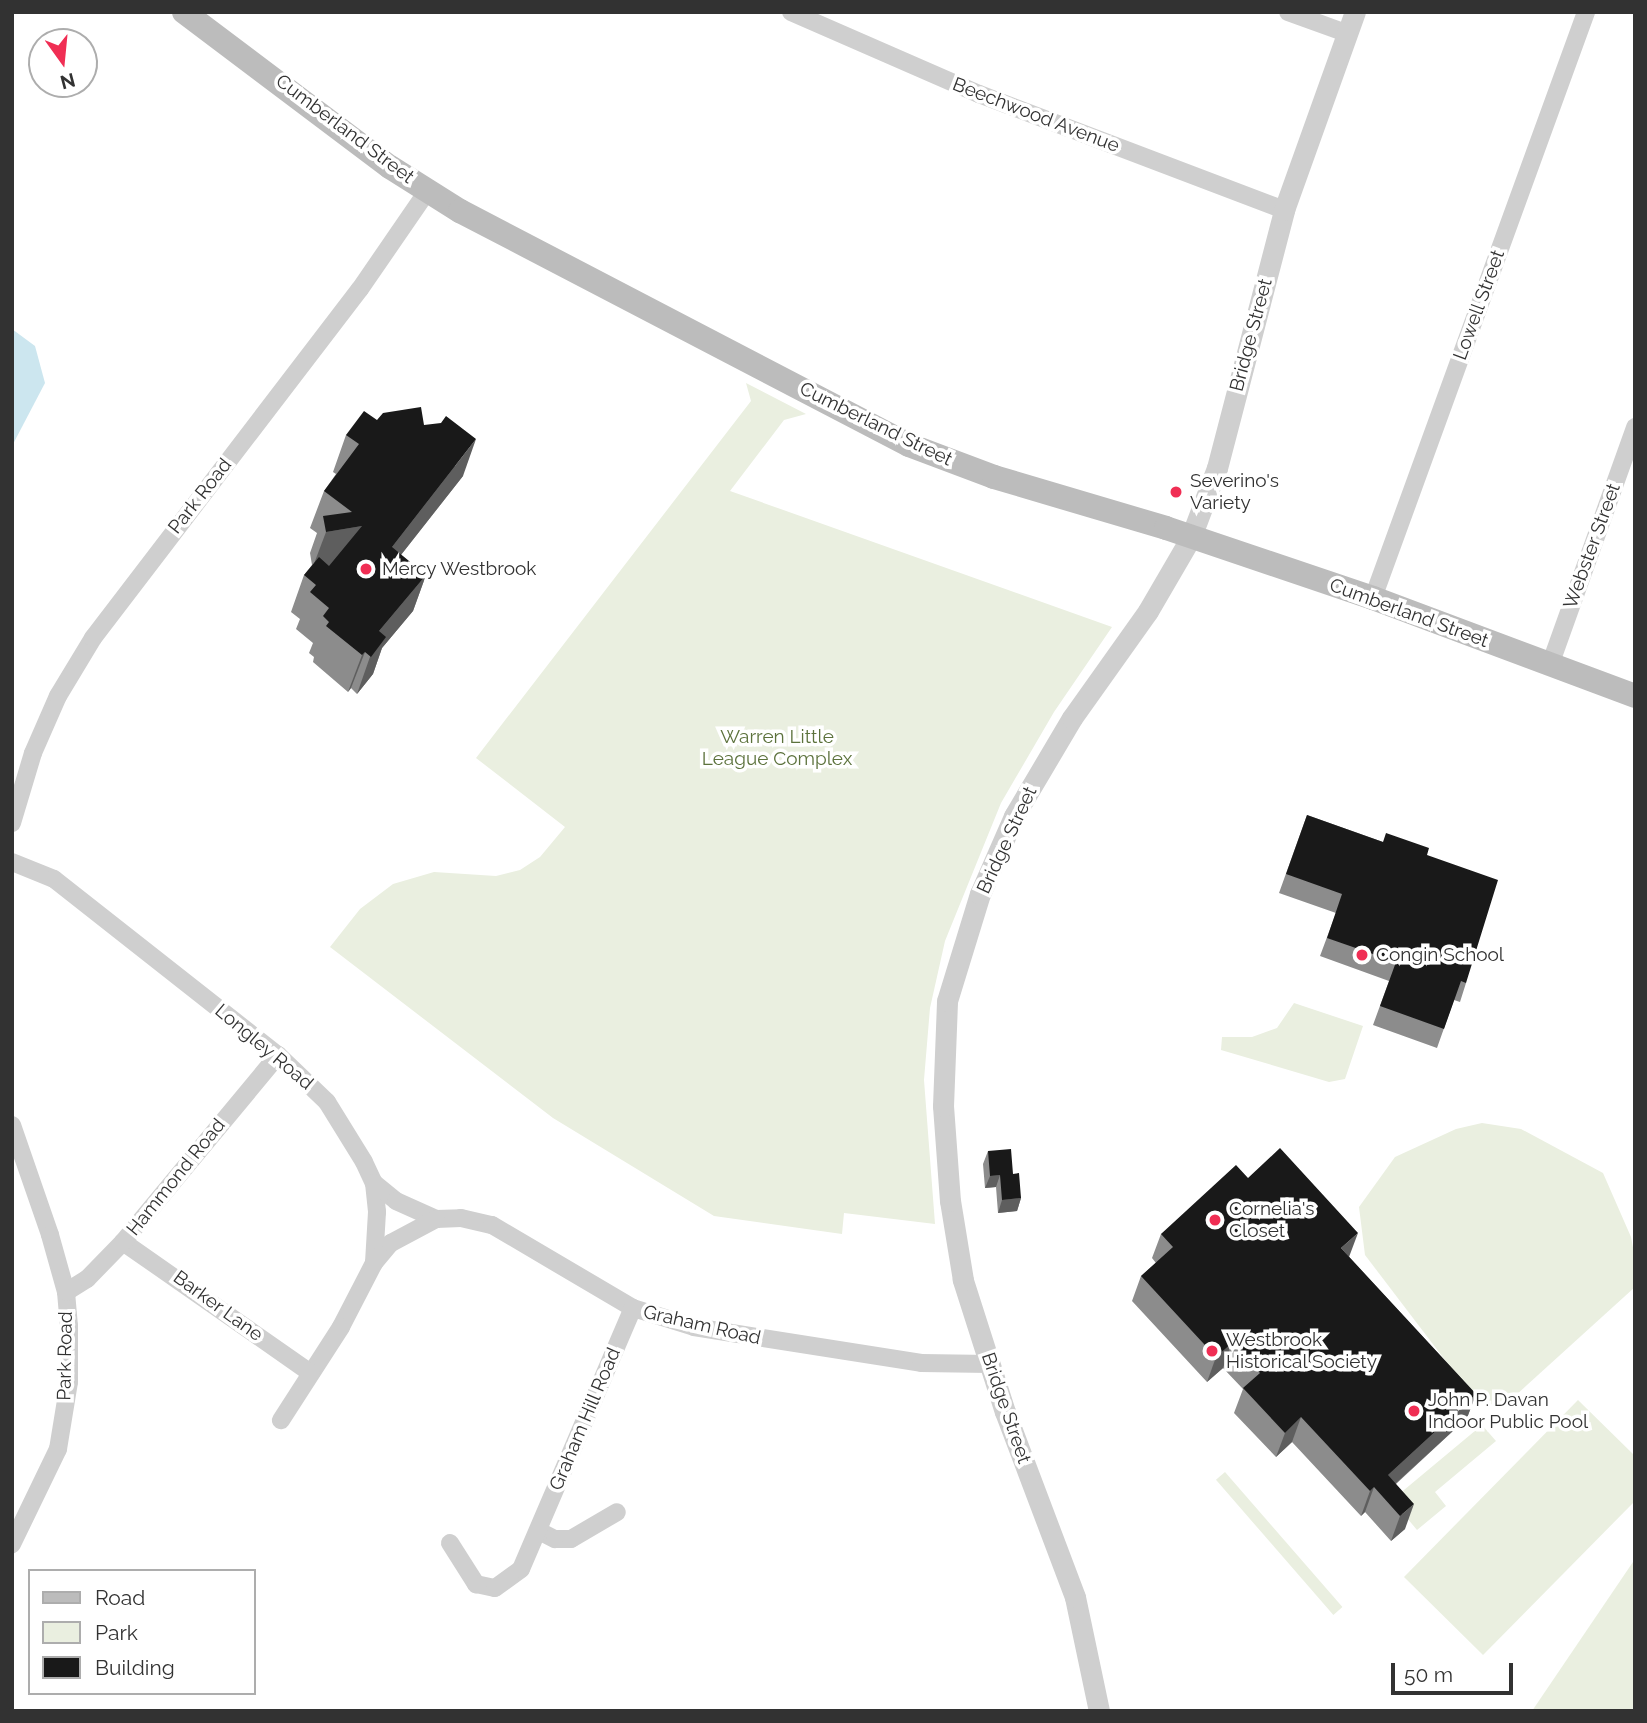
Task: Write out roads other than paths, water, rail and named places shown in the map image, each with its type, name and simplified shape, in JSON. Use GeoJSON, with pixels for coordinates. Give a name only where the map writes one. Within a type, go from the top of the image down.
{"type":"FeatureCollection","features":[{"type":"Feature","properties":{"kind":"main road","name":"Cumberland Street"},"geometry":{"type":"LineString","coordinates":[[184,12],[390,167],[460,211],[917,448],[1373,598],[1635,696]]}},
{"type":"Feature","properties":{"kind":"street","name":"Beechwood Avenue"},"geometry":{"type":"LineString","coordinates":[[791,12],[979,94],[1284,210]]}},
{"type":"Feature","properties":{"kind":"street"},"geometry":{"type":"LineString","coordinates":[[1288,12],[1346,33]]}},
{"type":"Feature","properties":{"kind":"street","name":"Bridge Street"},"geometry":{"type":"LineString","coordinates":[[1099,1711],[1076,1597],[990,1364],[963,1280],[950,1201],[942,1072],[947,1001],[981,894],[1014,817],[1072,718],[1149,611],[1191,537],[1217,468],[1284,210],[1354,12]]}},
{"type":"Feature","properties":{"kind":"street","name":"Lowell Street"},"geometry":{"type":"LineString","coordinates":[[1373,598],[1586,12]]}},
{"type":"Feature","properties":{"kind":"street","name":"Park Road"},"geometry":{"type":"LineString","coordinates":[[12,824],[33,753],[58,696],[93,638],[360,289],[428,190]]}},
{"type":"Feature","properties":{"kind":"street","name":"Webster Street"},"geometry":{"type":"LineString","coordinates":[[1550,665],[1635,427]]}},
{"type":"Feature","properties":{"kind":"street","name":"Longley Road"},"geometry":{"type":"LineString","coordinates":[[12,862],[54,879],[278,1055],[327,1102],[374,1184]]}},
{"type":"Feature","properties":{"kind":"street","name":"Hammond Road"},"geometry":{"type":"LineString","coordinates":[[66,1292],[87,1279],[123,1242],[278,1055]]}},
{"type":"Feature","properties":{"kind":"street","name":"Park Road"},"geometry":{"type":"LineString","coordinates":[[12,1125],[66,1292],[69,1382],[58,1449],[12,1544]]}},
{"type":"Feature","properties":{"kind":"street"},"geometry":{"type":"LineString","coordinates":[[281,1420],[311,1373],[373,1263],[374,1184]]}},
{"type":"Feature","properties":{"kind":"street","name":"Graham Road"},"geometry":{"type":"LineString","coordinates":[[374,1184],[396,1201],[436,1219]]}},
{"type":"Feature","properties":{"kind":"street","name":"Graham Road"},"geometry":{"type":"LineString","coordinates":[[373,1263],[405,1234],[436,1219],[461,1218],[492,1225],[633,1308],[694,1327],[921,1363],[990,1364]]}},
{"type":"Feature","properties":{"kind":"street","name":"Barker Lane"},"geometry":{"type":"LineString","coordinates":[[123,1242],[311,1373]]}},
{"type":"Feature","properties":{"kind":"street","name":"Graham Hill Road"},"geometry":{"type":"LineString","coordinates":[[450,1543],[476,1584],[495,1588],[521,1569],[633,1308]]}},
{"type":"Feature","properties":{"kind":"street"},"geometry":{"type":"LineString","coordinates":[[539,1531],[555,1539],[571,1539],[617,1512]]}},
{"type":"Feature","properties":{"kind":"water"},"geometry":{"type":"Polygon","coordinates":[[[12,329],[35,346],[45,383],[12,446],[12,329]]]}},
{"type":"Feature","properties":{"kind":"place","name":"Severino's Variety"},"geometry":{"type":"Point","coordinates":[1176,492]}},
{"type":"Feature","properties":{"kind":"place","name":"Mercy Westbrook"},"geometry":{"type":"Point","coordinates":[366,569]}},
{"type":"Feature","properties":{"kind":"place","name":"Congin School"},"geometry":{"type":"Point","coordinates":[1362,955]}},
{"type":"Feature","properties":{"kind":"place","name":"Cornelia's Closet"},"geometry":{"type":"Point","coordinates":[1215,1220]}},
{"type":"Feature","properties":{"kind":"place","name":"Westbrook Historical Society"},"geometry":{"type":"Point","coordinates":[1212,1351]}},
{"type":"Feature","properties":{"kind":"place","name":"John P. Davan Indoor Public Pool"},"geometry":{"type":"Point","coordinates":[1414,1411]}},
{"type":"Feature","properties":{"kind":"park label","name":"Warren Little League Complex"},"geometry":{"type":"Point","coordinates":[777,748]}}]}
